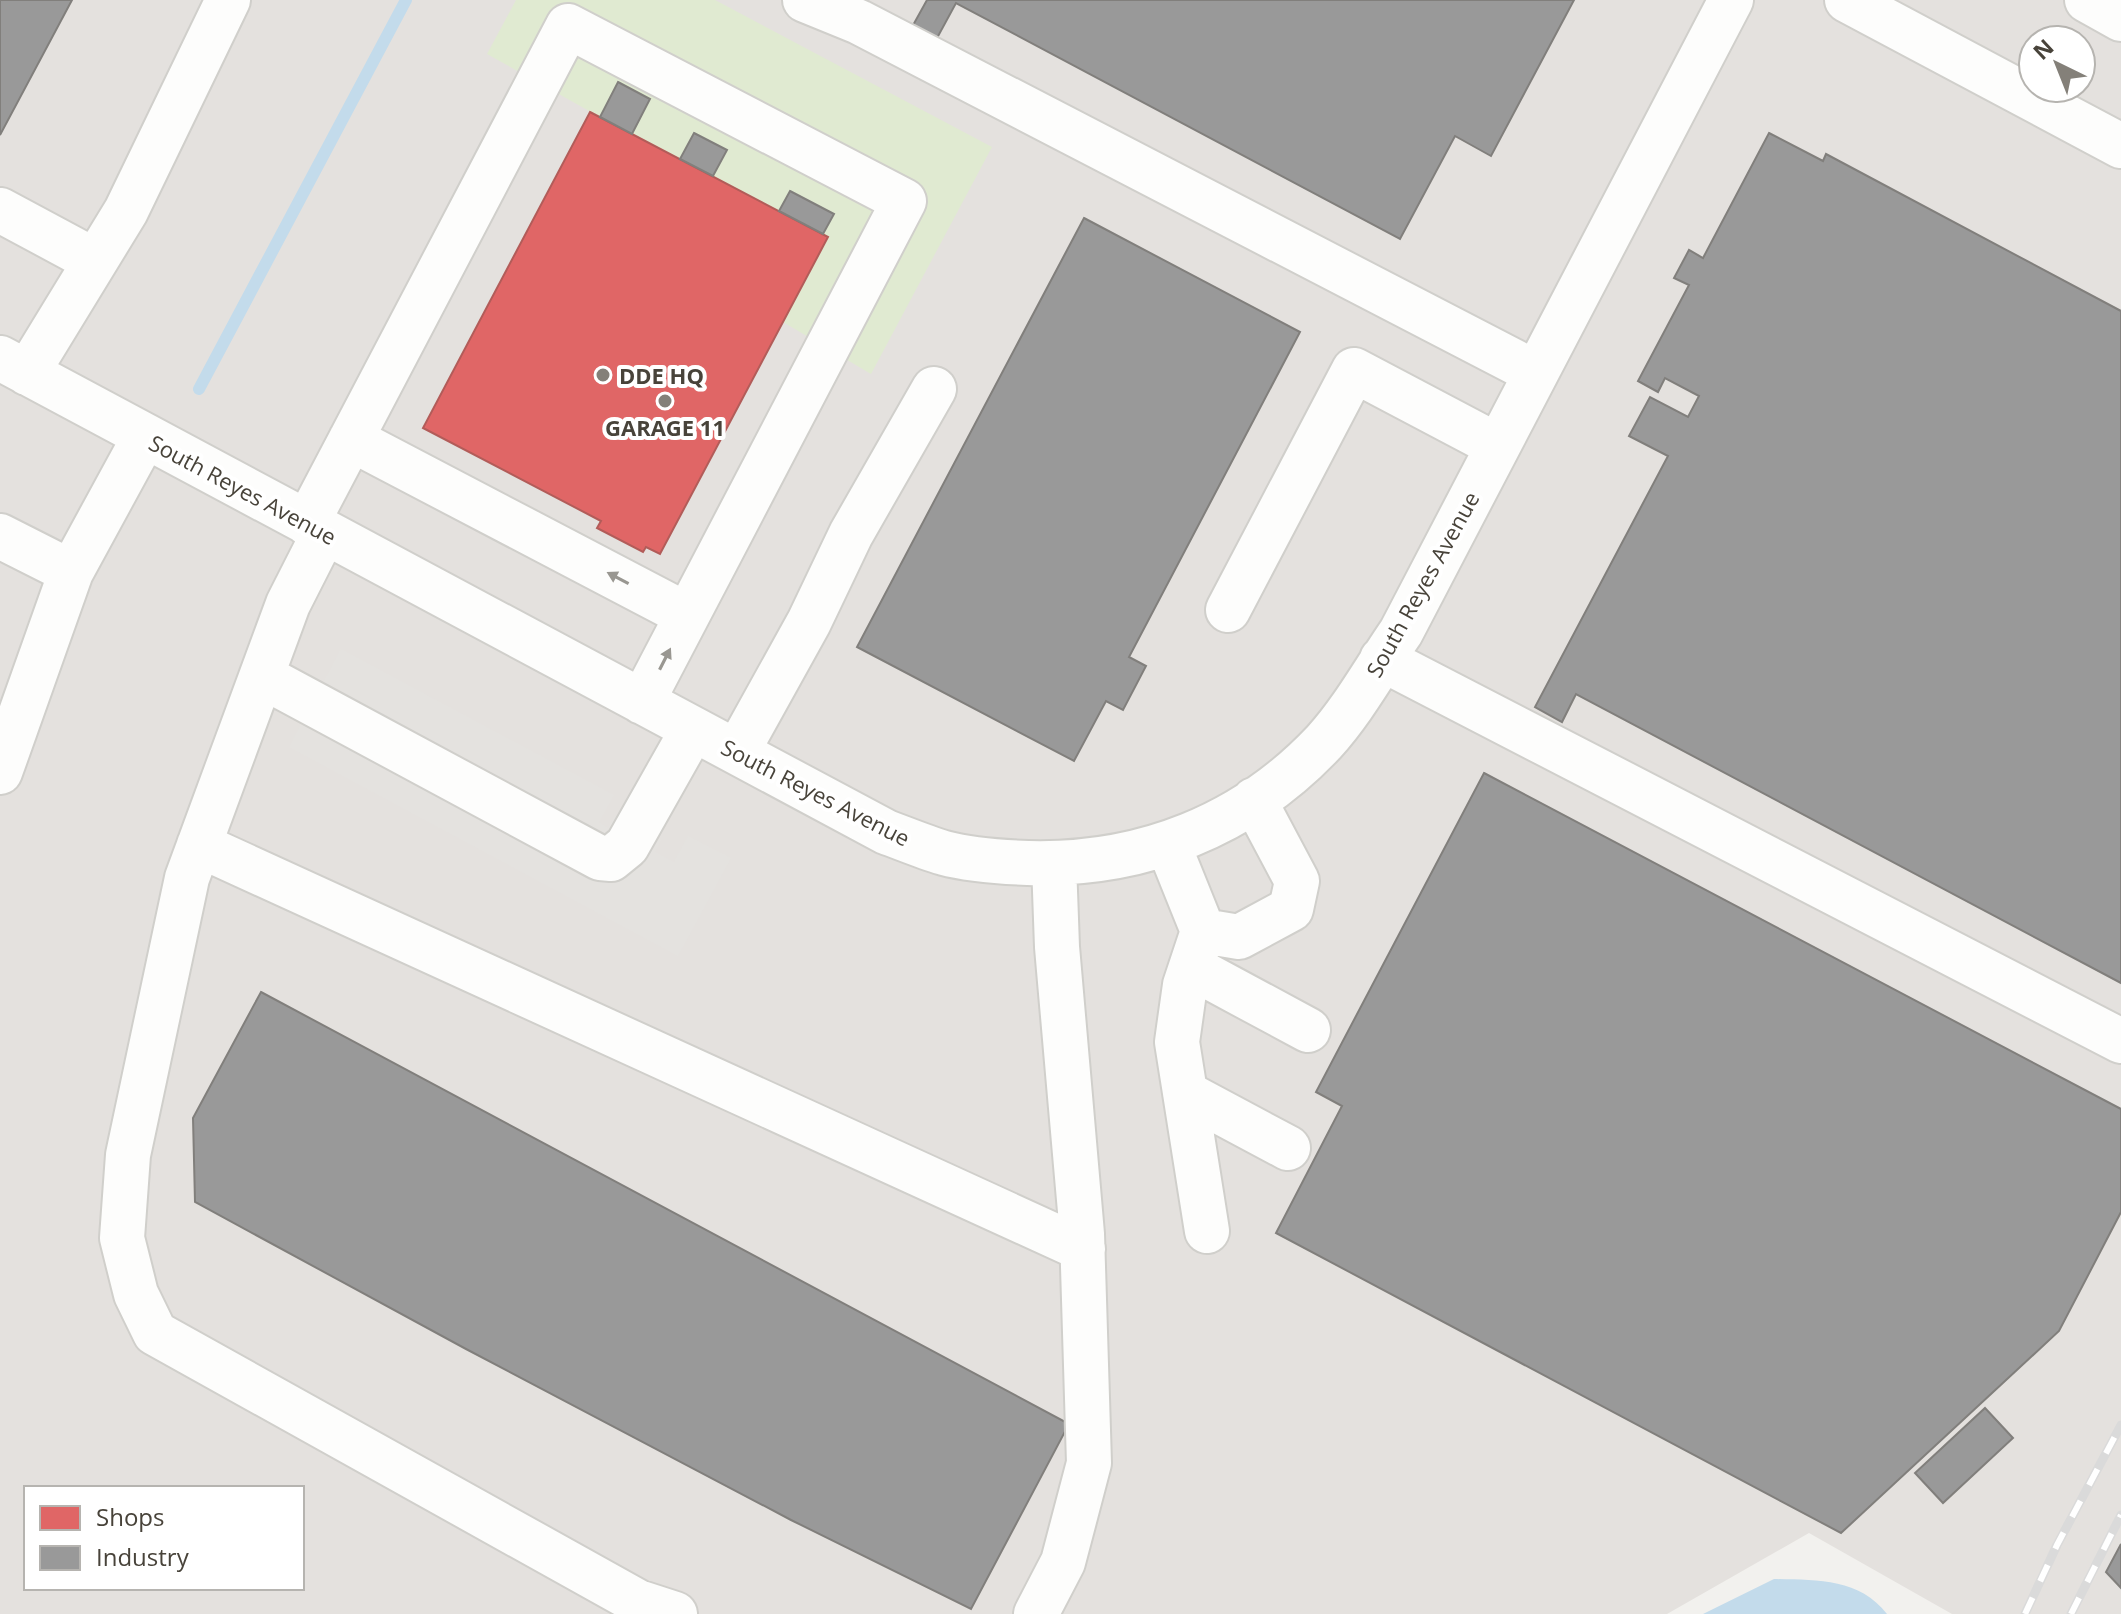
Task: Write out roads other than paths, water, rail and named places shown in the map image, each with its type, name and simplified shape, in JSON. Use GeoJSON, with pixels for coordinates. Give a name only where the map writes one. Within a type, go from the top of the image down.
{"type":"FeatureCollection","features":[{"type":"Feature","properties":{"kind":"street"},"geometry":{"type":"LineString","coordinates":[[14,365],[95,261],[126,211],[228,0]]}},
{"type":"Feature","properties":{"kind":"street","name":"South Reyes Avenue"},"geometry":{"type":"LineString","coordinates":[[14,365],[886,832],[945,853],[1004,862],[1069,864],[1136,854],[1186,838],[1280,782],[1324,741],[1401,632],[1731,0]]}},
{"type":"Feature","properties":{"kind":"street"},"geometry":{"type":"LineString","coordinates":[[1847,0],[2121,146]]}},
{"type":"Feature","properties":{"kind":"street"},"geometry":{"type":"LineString","coordinates":[[2087,0],[2121,19]]}},
{"type":"Feature","properties":{"kind":"street"},"geometry":{"type":"LineString","coordinates":[[834,5],[1536,373]]}},
{"type":"Feature","properties":{"kind":"street"},"geometry":{"type":"LineString","coordinates":[[642,702],[904,201],[568,26],[351,439],[315,528],[187,878],[128,1155],[122,1238],[136,1294],[155,1333],[638,1602],[675,1614]]}},
{"type":"Feature","properties":{"kind":"street"},"geometry":{"type":"LineString","coordinates":[[0,210],[95,261]]}},
{"type":"Feature","properties":{"kind":"street"},"geometry":{"type":"LineString","coordinates":[[1228,610],[1354,370],[1498,446]]}},
{"type":"Feature","properties":{"kind":"street"},"geometry":{"type":"LineString","coordinates":[[737,752],[809,622],[851,534],[934,389]]}},
{"type":"Feature","properties":{"kind":"street"},"geometry":{"type":"LineString","coordinates":[[0,772],[71,572],[145,436]]}},
{"type":"Feature","properties":{"kind":"street"},"geometry":{"type":"LineString","coordinates":[[351,439],[687,615]]}},
{"type":"Feature","properties":{"kind":"street"},"geometry":{"type":"LineString","coordinates":[[0,536],[71,572]]}},
{"type":"Feature","properties":{"kind":"street"},"geometry":{"type":"LineString","coordinates":[[1382,659],[2121,1041]]}},
{"type":"Feature","properties":{"kind":"street"},"geometry":{"type":"LineString","coordinates":[[262,676],[600,858],[611,859],[627,846],[693,729]]}},
{"type":"Feature","properties":{"kind":"street"},"geometry":{"type":"LineString","coordinates":[[1197,949],[1239,937],[1291,909],[1297,881],[1254,800]]}},
{"type":"Feature","properties":{"kind":"street"},"geometry":{"type":"LineString","coordinates":[[1168,844],[1197,949],[1185,985],[1177,1042],[1207,1231]]}},
{"type":"Feature","properties":{"kind":"street"},"geometry":{"type":"LineString","coordinates":[[199,845],[1083,1249]]}},
{"type":"Feature","properties":{"kind":"street"},"geometry":{"type":"LineString","coordinates":[[1036,1614],[1063,1562],[1089,1463],[1083,1249],[1057,947],[1054,863]]}},
{"type":"Feature","properties":{"kind":"street"},"geometry":{"type":"LineString","coordinates":[[1197,949],[1308,1030]]}},
{"type":"Feature","properties":{"kind":"street"},"geometry":{"type":"LineString","coordinates":[[1185,1093],[1288,1148]]}},
{"type":"Feature","properties":{"kind":"water"},"geometry":{"type":"Polygon","coordinates":[[[1774,1579],[1821,1581],[1850,1587],[1876,1602],[1887,1614],[1703,1614],[1774,1579]]]}},
{"type":"Feature","properties":{"kind":"waterway"},"geometry":{"type":"LineString","coordinates":[[199,389],[406,0]]}},
{"type":"Feature","properties":{"kind":"railway"},"geometry":{"type":"LineString","coordinates":[[2025,1614],[2057,1545],[2121,1425]]}},
{"type":"Feature","properties":{"kind":"railway"},"geometry":{"type":"LineString","coordinates":[[2071,1614],[2121,1515]]}},
{"type":"Feature","properties":{"kind":"place","name":"DDE HQ"},"geometry":{"type":"Point","coordinates":[603,375]}},
{"type":"Feature","properties":{"kind":"place","name":"GARAGE 11"},"geometry":{"type":"Point","coordinates":[665,401]}}]}
